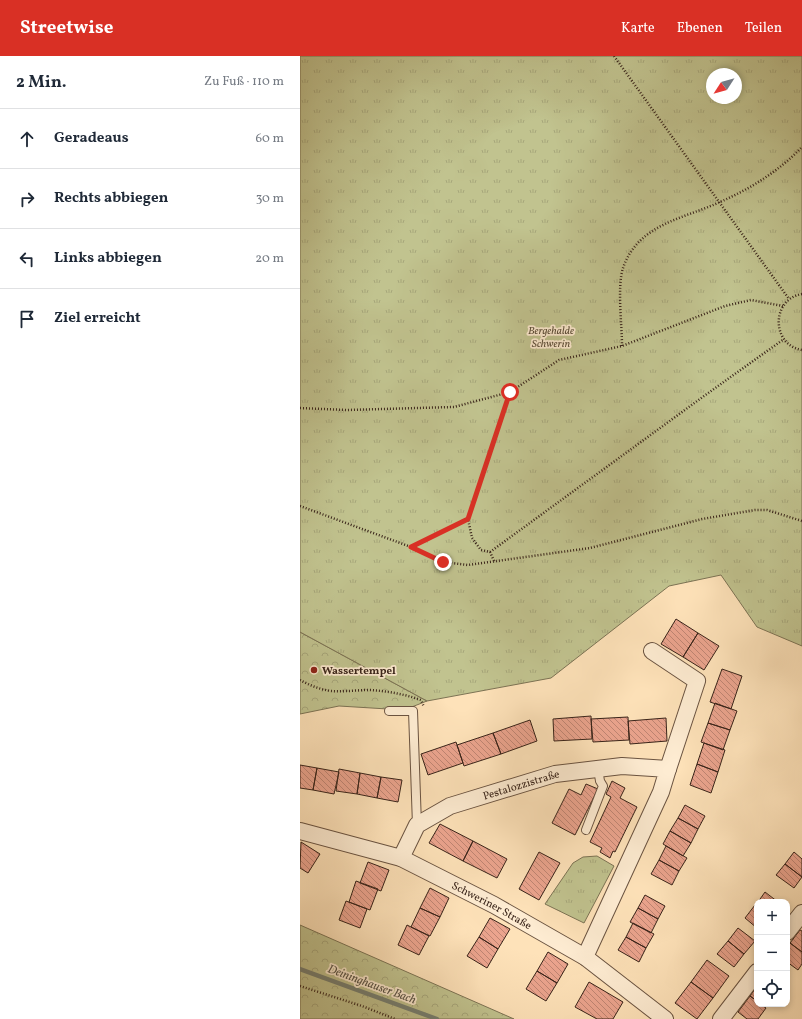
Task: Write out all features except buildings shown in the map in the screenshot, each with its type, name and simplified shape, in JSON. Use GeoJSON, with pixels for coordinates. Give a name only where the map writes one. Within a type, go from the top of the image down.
{"type":"FeatureCollection","features":[{"type":"Feature","properties":{"kind":"street"},"geometry":{"type":"LineString","coordinates":[[585,957],[661,792],[697,681],[652,651]]}},
{"type":"Feature","properties":{"kind":"street","name":"Pestalozzistraße"},"geometry":{"type":"LineString","coordinates":[[417,824],[450,806],[555,774],[622,766],[668,769]]}},
{"type":"Feature","properties":{"kind":"street"},"geometry":{"type":"LineString","coordinates":[[401,858],[417,824]]}},
{"type":"Feature","properties":{"kind":"street","name":"Schweriner Straße"},"geometry":{"type":"LineString","coordinates":[[300,831],[401,858],[494,905],[585,957],[665,1019]]}},
{"type":"Feature","properties":{"kind":"street"},"geometry":{"type":"LineString","coordinates":[[790,928],[802,913]]}},
{"type":"Feature","properties":{"kind":"street"},"geometry":{"type":"LineString","coordinates":[[721,1019],[754,976]]}},
{"type":"Feature","properties":{"kind":"lane"},"geometry":{"type":"LineString","coordinates":[[389,711],[413,711],[417,824]]}},
{"type":"Feature","properties":{"kind":"lane"},"geometry":{"type":"LineString","coordinates":[[586,830],[603,786],[600,781],[598,770]]}},
{"type":"Feature","properties":{"kind":"path"},"geometry":{"type":"LineString","coordinates":[[614,56],[789,299]]}},
{"type":"Feature","properties":{"kind":"path"},"geometry":{"type":"LineString","coordinates":[[622,346],[620,285],[622,269],[628,255],[637,242],[655,228],[720,202],[750,187],[776,171],[802,146]]}},
{"type":"Feature","properties":{"kind":"path"},"geometry":{"type":"LineString","coordinates":[[802,294],[789,299],[783,306],[779,314],[778,323],[780,332],[790,346],[802,350]]}},
{"type":"Feature","properties":{"kind":"path"},"geometry":{"type":"LineString","coordinates":[[300,408],[347,410],[454,407],[510,392],[559,360],[622,346],[725,306],[751,300],[783,306]]}},
{"type":"Feature","properties":{"kind":"path"},"geometry":{"type":"LineString","coordinates":[[510,392],[468,519],[472,538],[481,550],[490,552],[784,339]]}},
{"type":"Feature","properties":{"kind":"path"},"geometry":{"type":"LineString","coordinates":[[300,506],[411,547],[443,562],[468,565],[494,560],[590,548],[702,519],[755,510],[767,510],[802,521]]}},
{"type":"Feature","properties":{"kind":"path"},"geometry":{"type":"LineString","coordinates":[[411,547],[468,519]]}},
{"type":"Feature","properties":{"kind":"path"},"geometry":{"type":"LineString","coordinates":[[490,552],[494,560]]}},
{"type":"Feature","properties":{"kind":"path"},"geometry":{"type":"LineString","coordinates":[[300,680],[310,685],[331,691],[369,690],[407,695],[421,700],[423,703],[424,708],[414,718]]}},
{"type":"Feature","properties":{"kind":"path"},"geometry":{"type":"LineString","coordinates":[[300,986],[362,1006],[395,1019]]}},
{"type":"Feature","properties":{"kind":"green space","name":"Bergehalde Schwerin"},"geometry":{"type":"Polygon","coordinates":[[[300,56],[802,56],[802,646],[757,627],[721,575],[669,586],[551,678],[427,701],[300,632],[300,56]]]}},
{"type":"Feature","properties":{"kind":"green space"},"geometry":{"type":"Polygon","coordinates":[[[300,632],[427,701],[404,710],[339,706],[300,714],[300,632]]]}},
{"type":"Feature","properties":{"kind":"green space"},"geometry":{"type":"Polygon","coordinates":[[[597,856],[614,866],[584,923],[545,904],[573,863],[583,857],[597,856]]]}},
{"type":"Feature","properties":{"kind":"green space"},"geometry":{"type":"Polygon","coordinates":[[[300,925],[514,1019],[300,1019],[300,925]]]}},
{"type":"Feature","properties":{"kind":"waterway","name":"Deininghauser Bach"},"geometry":{"type":"LineString","coordinates":[[300,969],[437,1019]]}},
{"type":"Feature","properties":{"kind":"place","name":"Wassertempel"},"geometry":{"type":"Point","coordinates":[314,670]}},
{"type":"Feature","properties":{"kind":"route"},"geometry":{"type":"LineString","coordinates":[[443,562],[411,547],[468,519],[510,392]]}}]}
